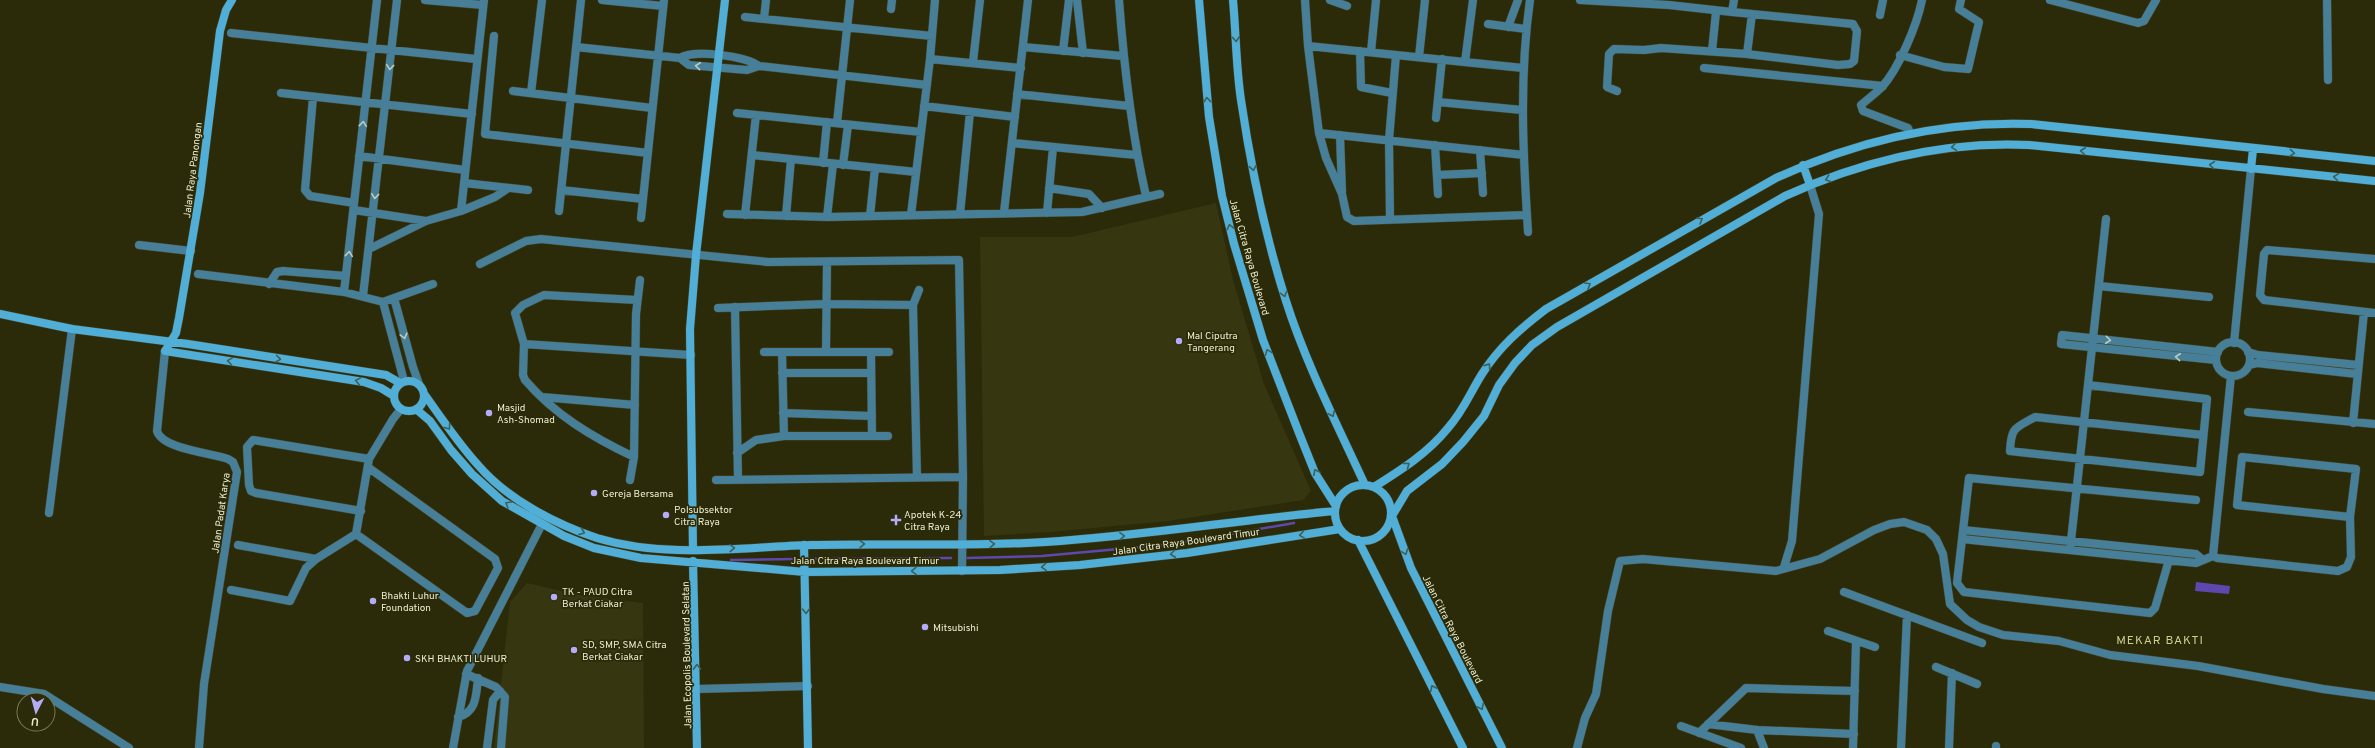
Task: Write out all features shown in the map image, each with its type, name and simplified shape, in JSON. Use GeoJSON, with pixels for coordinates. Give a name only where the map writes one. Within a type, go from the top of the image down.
{"type":"FeatureCollection","features":[{"type":"Feature","properties":{"kind":"street","name":"Jalan Raya Panongan"},"geometry":{"type":"LineString","coordinates":[[171,342],[176,333],[191,251],[220,31],[226,10],[232,0]]}},
{"type":"Feature","properties":{"kind":"street"},"geometry":{"type":"LineString","coordinates":[[344,292],[377,0]]}},
{"type":"Feature","properties":{"kind":"street"},"geometry":{"type":"LineString","coordinates":[[362,296],[369,249],[397,0]]}},
{"type":"Feature","properties":{"kind":"street"},"geometry":{"type":"LineString","coordinates":[[425,0],[484,2],[476,59],[472,114],[461,211]]}},
{"type":"Feature","properties":{"kind":"street"},"geometry":{"type":"LineString","coordinates":[[531,93],[542,0]]}},
{"type":"Feature","properties":{"kind":"street"},"geometry":{"type":"LineString","coordinates":[[559,211],[581,0]]}},
{"type":"Feature","properties":{"kind":"street"},"geometry":{"type":"LineString","coordinates":[[602,0],[664,3],[641,218]]}},
{"type":"Feature","properties":{"kind":"street"},"geometry":{"type":"LineString","coordinates":[[693,550],[690,355],[696,256],[718,68],[723,56],[725,0]]}},
{"type":"Feature","properties":{"kind":"street"},"geometry":{"type":"LineString","coordinates":[[764,19],[766,0]]}},
{"type":"Feature","properties":{"kind":"street"},"geometry":{"type":"LineString","coordinates":[[837,124],[850,0]]}},
{"type":"Feature","properties":{"kind":"street"},"geometry":{"type":"LineString","coordinates":[[891,9],[892,0]]}},
{"type":"Feature","properties":{"kind":"street"},"geometry":{"type":"LineString","coordinates":[[910,215],[930,59],[935,0]]}},
{"type":"Feature","properties":{"kind":"street"},"geometry":{"type":"LineString","coordinates":[[973,62],[980,0]]}},
{"type":"Feature","properties":{"kind":"street"},"geometry":{"type":"LineString","coordinates":[[1004,212],[1028,0]]}},
{"type":"Feature","properties":{"kind":"street"},"geometry":{"type":"LineString","coordinates":[[1063,51],[1069,0]]}},
{"type":"Feature","properties":{"kind":"street"},"geometry":{"type":"LineString","coordinates":[[1077,0],[1083,52]]}},
{"type":"Feature","properties":{"kind":"street"},"geometry":{"type":"LineString","coordinates":[[1119,0],[1123,56],[1129,106],[1136,155],[1146,196]]}},
{"type":"Feature","properties":{"kind":"street","name":"Jalan Citra Raya Boulevard"},"geometry":{"type":"LineString","coordinates":[[1199,0],[1208,117],[1222,196],[1234,244],[1263,340],[1316,473],[1336,508]]}},
{"type":"Feature","properties":{"kind":"street"},"geometry":{"type":"LineString","coordinates":[[1233,0],[1241,99],[1261,211],[1271,250],[1286,302],[1315,378],[1365,485]]}},
{"type":"Feature","properties":{"kind":"street"},"geometry":{"type":"LineString","coordinates":[[1305,0],[1308,46],[1319,133],[1326,158],[1342,194]]}},
{"type":"Feature","properties":{"kind":"street"},"geometry":{"type":"LineString","coordinates":[[1330,0],[1347,6]]}},
{"type":"Feature","properties":{"kind":"street"},"geometry":{"type":"LineString","coordinates":[[1371,52],[1376,0]]}},
{"type":"Feature","properties":{"kind":"street"},"geometry":{"type":"LineString","coordinates":[[1420,57],[1426,0]]}},
{"type":"Feature","properties":{"kind":"street"},"geometry":{"type":"LineString","coordinates":[[1465,62],[1473,0]]}},
{"type":"Feature","properties":{"kind":"street"},"geometry":{"type":"LineString","coordinates":[[1508,27],[1518,0]]}},
{"type":"Feature","properties":{"kind":"street"},"geometry":{"type":"LineString","coordinates":[[1528,232],[1522,110],[1522,68],[1530,0]]}},
{"type":"Feature","properties":{"kind":"street"},"geometry":{"type":"LineString","coordinates":[[1580,0],[1669,5],[1716,12],[1732,12],[1853,24],[1857,31],[1854,61],[1850,64],[1838,65],[1712,51],[1661,48],[1644,50],[1611,50],[1607,87],[1617,91]]}},
{"type":"Feature","properties":{"kind":"street"},"geometry":{"type":"LineString","coordinates":[[1732,12],[1734,0]]}},
{"type":"Feature","properties":{"kind":"street"},"geometry":{"type":"LineString","coordinates":[[1880,15],[1883,0]]}},
{"type":"Feature","properties":{"kind":"street"},"geometry":{"type":"LineString","coordinates":[[1910,133],[1908,128],[1863,111],[1861,105],[1883,86],[1900,56],[1916,22],[1922,0]]}},
{"type":"Feature","properties":{"kind":"street"},"geometry":{"type":"LineString","coordinates":[[1900,56],[1944,67],[1968,69],[1979,22],[1959,9],[1961,0]]}},
{"type":"Feature","properties":{"kind":"street"},"geometry":{"type":"LineString","coordinates":[[2050,0],[2138,23],[2144,21],[2156,0]]}},
{"type":"Feature","properties":{"kind":"street"},"geometry":{"type":"LineString","coordinates":[[2327,0],[2328,80]]}},
{"type":"Feature","properties":{"kind":"street"},"geometry":{"type":"LineString","coordinates":[[1712,51],[1716,12]]}},
{"type":"Feature","properties":{"kind":"street"},"geometry":{"type":"LineString","coordinates":[[1748,54],[1752,14]]}},
{"type":"Feature","properties":{"kind":"street"},"geometry":{"type":"LineString","coordinates":[[746,17],[932,36]]}},
{"type":"Feature","properties":{"kind":"street"},"geometry":{"type":"LineString","coordinates":[[1488,24],[1526,29]]}},
{"type":"Feature","properties":{"kind":"street"},"geometry":{"type":"LineString","coordinates":[[231,33],[476,59]]}},
{"type":"Feature","properties":{"kind":"street"},"geometry":{"type":"LineString","coordinates":[[494,36],[484,133],[648,153]]}},
{"type":"Feature","properties":{"kind":"street"},"geometry":{"type":"LineString","coordinates":[[1308,46],[1522,68]]}},
{"type":"Feature","properties":{"kind":"street"},"geometry":{"type":"LineString","coordinates":[[576,47],[680,58],[689,65],[740,70],[747,70],[758,66],[926,85]]}},
{"type":"Feature","properties":{"kind":"street"},"geometry":{"type":"LineString","coordinates":[[1023,47],[1123,56]]}},
{"type":"Feature","properties":{"kind":"street"},"geometry":{"type":"LineString","coordinates":[[1360,51],[1361,87],[1392,93]]}},
{"type":"Feature","properties":{"kind":"street"},"geometry":{"type":"LineString","coordinates":[[680,58],[687,53],[723,56],[749,59],[758,66]]}},
{"type":"Feature","properties":{"kind":"street"},"geometry":{"type":"LineString","coordinates":[[1390,219],[1389,140],[1396,55]]}},
{"type":"Feature","properties":{"kind":"street"},"geometry":{"type":"LineString","coordinates":[[930,59],[973,62],[1021,68]]}},
{"type":"Feature","properties":{"kind":"street"},"geometry":{"type":"LineString","coordinates":[[1436,118],[1442,59]]}},
{"type":"Feature","properties":{"kind":"street"},"geometry":{"type":"LineString","coordinates":[[1704,68],[1883,86]]}},
{"type":"Feature","properties":{"kind":"street"},"geometry":{"type":"LineString","coordinates":[[513,91],[652,108]]}},
{"type":"Feature","properties":{"kind":"street"},"geometry":{"type":"LineString","coordinates":[[281,93],[472,114]]}},
{"type":"Feature","properties":{"kind":"street"},"geometry":{"type":"LineString","coordinates":[[1017,94],[1129,106]]}},
{"type":"Feature","properties":{"kind":"street"},"geometry":{"type":"LineString","coordinates":[[313,97],[304,190],[310,196],[373,213],[426,221]]}},
{"type":"Feature","properties":{"kind":"street"},"geometry":{"type":"LineString","coordinates":[[1438,102],[1522,110]]}},
{"type":"Feature","properties":{"kind":"street"},"geometry":{"type":"LineString","coordinates":[[924,106],[1015,117]]}},
{"type":"Feature","properties":{"kind":"street"},"geometry":{"type":"LineString","coordinates":[[960,214],[970,112]]}},
{"type":"Feature","properties":{"kind":"street"},"geometry":{"type":"LineString","coordinates":[[737,113],[921,132]]}},
{"type":"Feature","properties":{"kind":"street"},"geometry":{"type":"LineString","coordinates":[[745,215],[756,115]]}},
{"type":"Feature","properties":{"kind":"street"},"geometry":{"type":"LineString","coordinates":[[823,163],[827,122]]}},
{"type":"Feature","properties":{"kind":"street"},"geometry":{"type":"LineString","coordinates":[[1374,487],[1423,453],[1448,429],[1466,405],[1481,375],[1499,350],[1530,322],[1546,310],[1735,200],[1803,165],[1910,133],[1962,125],[1997,123],[2031,124],[2375,161]]}},
{"type":"Feature","properties":{"kind":"street"},"geometry":{"type":"LineString","coordinates":[[843,165],[848,125]]}},
{"type":"Feature","properties":{"kind":"street"},"geometry":{"type":"LineString","coordinates":[[1319,133],[1524,155]]}},
{"type":"Feature","properties":{"kind":"street"},"geometry":{"type":"LineString","coordinates":[[1340,135],[1342,194],[1347,217],[1351,220],[1527,215]]}},
{"type":"Feature","properties":{"kind":"street"},"geometry":{"type":"LineString","coordinates":[[1012,143],[1136,155]]}},
{"type":"Feature","properties":{"kind":"street"},"geometry":{"type":"LineString","coordinates":[[1392,516],[1388,498],[1374,487],[1365,485],[1350,488],[1339,498],[1336,508],[1340,529],[1345,534],[1358,540],[1376,538],[1386,529],[1407,491],[1442,464],[1463,442],[1484,416],[1507,374],[1532,345],[1557,327],[1731,226],[1810,185],[1856,169],[1929,150],[1997,143],[2029,145],[2375,181]]}},
{"type":"Feature","properties":{"kind":"street"},"geometry":{"type":"LineString","coordinates":[[1435,145],[1438,194]]}},
{"type":"Feature","properties":{"kind":"street"},"geometry":{"type":"LineString","coordinates":[[1046,214],[1053,147]]}},
{"type":"Feature","properties":{"kind":"street"},"geometry":{"type":"LineString","coordinates":[[2234,343],[2253,149]]}},
{"type":"Feature","properties":{"kind":"street"},"geometry":{"type":"LineString","coordinates":[[1480,150],[1483,193]]}},
{"type":"Feature","properties":{"kind":"street"},"geometry":{"type":"LineString","coordinates":[[752,155],[916,172]]}},
{"type":"Feature","properties":{"kind":"street"},"geometry":{"type":"LineString","coordinates":[[359,156],[465,170]]}},
{"type":"Feature","properties":{"kind":"street"},"geometry":{"type":"LineString","coordinates":[[786,216],[791,159]]}},
{"type":"Feature","properties":{"kind":"street"},"geometry":{"type":"LineString","coordinates":[[827,217],[833,164]]}},
{"type":"Feature","properties":{"kind":"street"},"geometry":{"type":"LineString","coordinates":[[1784,567],[1792,541],[1819,214],[1803,165]]}},
{"type":"Feature","properties":{"kind":"street"},"geometry":{"type":"LineString","coordinates":[[870,216],[875,168]]}},
{"type":"Feature","properties":{"kind":"street"},"geometry":{"type":"LineString","coordinates":[[1437,176],[1482,173]]}},
{"type":"Feature","properties":{"kind":"street"},"geometry":{"type":"LineString","coordinates":[[464,183],[507,189],[528,190]]}},
{"type":"Feature","properties":{"kind":"street"},"geometry":{"type":"LineString","coordinates":[[1049,188],[1089,194],[1102,208]]}},
{"type":"Feature","properties":{"kind":"street"},"geometry":{"type":"LineString","coordinates":[[369,249],[426,221],[461,211],[495,197],[507,189]]}},
{"type":"Feature","properties":{"kind":"street"},"geometry":{"type":"LineString","coordinates":[[561,190],[643,199]]}},
{"type":"Feature","properties":{"kind":"street"},"geometry":{"type":"LineString","coordinates":[[727,214],[827,217],[1004,212],[1046,214],[1082,212],[1160,194]]}},
{"type":"Feature","properties":{"kind":"street"},"geometry":{"type":"LineString","coordinates":[[2070,550],[2106,219]]}},
{"type":"Feature","properties":{"kind":"street"},"geometry":{"type":"LineString","coordinates":[[480,264],[526,241],[541,239],[696,256],[768,262],[959,260],[963,477],[962,568]]}},
{"type":"Feature","properties":{"kind":"street"},"geometry":{"type":"LineString","coordinates":[[139,246],[191,251]]}},
{"type":"Feature","properties":{"kind":"street"},"geometry":{"type":"LineString","coordinates":[[2375,259],[2271,249],[2267,250],[2264,254],[2260,295],[2264,300],[2375,313]]}},
{"type":"Feature","properties":{"kind":"street"},"geometry":{"type":"LineString","coordinates":[[826,350],[827,262]]}},
{"type":"Feature","properties":{"kind":"street"},"geometry":{"type":"LineString","coordinates":[[269,284],[277,272],[283,271],[346,276]]}},
{"type":"Feature","properties":{"kind":"street"},"geometry":{"type":"LineString","coordinates":[[198,274],[269,284],[344,292],[383,302],[433,284]]}},
{"type":"Feature","properties":{"kind":"street"},"geometry":{"type":"LineString","coordinates":[[630,480],[634,457],[635,353],[637,300],[640,280]]}},
{"type":"Feature","properties":{"kind":"street"},"geometry":{"type":"LineString","coordinates":[[2099,286],[2209,297]]}},
{"type":"Feature","properties":{"kind":"street"},"geometry":{"type":"LineString","coordinates":[[917,477],[913,305],[919,290]]}},
{"type":"Feature","properties":{"kind":"street"},"geometry":{"type":"LineString","coordinates":[[634,457],[593,437],[566,419],[523,378],[524,344],[516,311],[538,296],[637,300]]}},
{"type":"Feature","properties":{"kind":"street"},"geometry":{"type":"LineString","coordinates":[[394,298],[413,367],[425,395],[423,404],[416,410],[406,411],[401,409],[394,402],[396,386],[402,382],[412,381],[420,384]]}},
{"type":"Feature","properties":{"kind":"street"},"geometry":{"type":"LineString","coordinates":[[383,302],[402,382]]}},
{"type":"Feature","properties":{"kind":"street"},"geometry":{"type":"LineString","coordinates":[[718,308],[826,304],[913,305]]}},
{"type":"Feature","properties":{"kind":"street"},"geometry":{"type":"LineString","coordinates":[[735,307],[738,479]]}},
{"type":"Feature","properties":{"kind":"street"},"geometry":{"type":"LineString","coordinates":[[2353,423],[2364,312]]}},
{"type":"Feature","properties":{"kind":"street"},"geometry":{"type":"LineString","coordinates":[[0,314],[72,329],[171,342],[386,375],[402,382]]}},
{"type":"Feature","properties":{"kind":"street"},"geometry":{"type":"LineString","coordinates":[[49,513],[72,329]]}},
{"type":"Feature","properties":{"kind":"street"},"geometry":{"type":"LineString","coordinates":[[2216,360],[2061,344],[2062,335],[2218,352]]}},
{"type":"Feature","properties":{"kind":"street","name":"Jalan Padat Karya"},"geometry":{"type":"LineString","coordinates":[[171,342],[165,351],[157,431],[158,436],[168,444],[228,459],[232,462],[237,472],[204,684],[199,748]]}},
{"type":"Feature","properties":{"kind":"street"},"geometry":{"type":"LineString","coordinates":[[2249,365],[2248,352],[2242,345],[2234,343],[2225,345],[2218,352],[2216,360],[2220,370],[2231,376],[2243,372],[2249,365],[2257,363],[2357,374]]}},
{"type":"Feature","properties":{"kind":"street"},"geometry":{"type":"LineString","coordinates":[[524,344],[635,353],[690,355]]}},
{"type":"Feature","properties":{"kind":"street"},"geometry":{"type":"LineString","coordinates":[[764,352],[826,350],[889,352]]}},
{"type":"Feature","properties":{"kind":"street"},"geometry":{"type":"LineString","coordinates":[[165,351],[364,382],[381,388],[394,396]]}},
{"type":"Feature","properties":{"kind":"street"},"geometry":{"type":"LineString","coordinates":[[782,352],[784,436]]}},
{"type":"Feature","properties":{"kind":"street"},"geometry":{"type":"LineString","coordinates":[[871,352],[872,436]]}},
{"type":"Feature","properties":{"kind":"street"},"geometry":{"type":"LineString","coordinates":[[2248,352],[2358,365]]}},
{"type":"Feature","properties":{"kind":"street"},"geometry":{"type":"LineString","coordinates":[[782,373],[871,373]]}},
{"type":"Feature","properties":{"kind":"street"},"geometry":{"type":"LineString","coordinates":[[2213,556],[2231,376]]}},
{"type":"Feature","properties":{"kind":"street"},"geometry":{"type":"LineString","coordinates":[[2088,385],[2207,399],[2200,472],[2010,451],[2011,434],[2014,428],[2035,417],[2203,435]]}},
{"type":"Feature","properties":{"kind":"street","name":"Jalan Citra Raya Boulevard Timur"},"geometry":{"type":"LineString","coordinates":[[425,395],[479,467],[508,492],[546,516],[568,526],[612,541],[643,547],[693,550],[804,545],[962,549],[1135,535],[1336,508]]}},
{"type":"Feature","properties":{"kind":"street"},"geometry":{"type":"LineString","coordinates":[[542,397],[635,405]]}},
{"type":"Feature","properties":{"kind":"street"},"geometry":{"type":"LineString","coordinates":[[231,590],[290,601],[306,568],[316,559],[356,534],[369,468],[369,458],[393,419],[401,409]]}},
{"type":"Feature","properties":{"kind":"street","name":"Jalan Citra Raya Boulevard Timur"},"geometry":{"type":"LineString","coordinates":[[416,410],[430,421],[451,450],[472,474],[502,501],[564,536],[618,554],[805,570],[1080,565],[1187,553],[1340,529]]}},
{"type":"Feature","properties":{"kind":"street"},"geometry":{"type":"LineString","coordinates":[[2248,412],[2375,424]]}},
{"type":"Feature","properties":{"kind":"street"},"geometry":{"type":"LineString","coordinates":[[783,414],[872,416]]}},
{"type":"Feature","properties":{"kind":"street"},"geometry":{"type":"LineString","coordinates":[[737,453],[756,440],[784,436],[888,436]]}},
{"type":"Feature","properties":{"kind":"street"},"geometry":{"type":"LineString","coordinates":[[361,511],[251,491],[249,485],[247,447],[253,440],[369,458]]}},
{"type":"Feature","properties":{"kind":"street"},"geometry":{"type":"LineString","coordinates":[[1963,534],[2070,550],[2196,563],[2213,556],[2217,558],[2338,571],[2347,567],[2351,557],[2350,516],[2356,469],[2242,457],[2237,505],[2350,516]]}},
{"type":"Feature","properties":{"kind":"street"},"geometry":{"type":"LineString","coordinates":[[356,534],[468,613],[475,611],[498,568],[495,559],[369,468]]}},
{"type":"Feature","properties":{"kind":"street"},"geometry":{"type":"LineString","coordinates":[[716,480],[963,477]]}},
{"type":"Feature","properties":{"kind":"street"},"geometry":{"type":"LineString","coordinates":[[2169,560],[2155,608],[2150,613],[1964,592],[1957,583],[1969,478],[2196,500]]}},
{"type":"Feature","properties":{"kind":"street","name":"Jalan Citra Raya Boulevard"},"geometry":{"type":"LineString","coordinates":[[1392,516],[1411,568],[1502,748]]}},
{"type":"Feature","properties":{"kind":"street"},"geometry":{"type":"LineString","coordinates":[[1578,748],[1585,718],[1596,694],[1608,611],[1620,561],[1643,559],[1776,571],[1784,567],[1820,559],[1874,530],[1890,524],[1904,522],[1914,524],[1927,530],[1936,539],[1943,554],[1950,604],[1967,620],[1979,627],[2003,635],[2059,641],[2110,655],[2198,666],[2323,689],[2375,696]]}},
{"type":"Feature","properties":{"kind":"street"},"geometry":{"type":"LineString","coordinates":[[453,748],[466,674],[542,524]]}},
{"type":"Feature","properties":{"kind":"street"},"geometry":{"type":"LineString","coordinates":[[1963,534],[2071,541],[2196,554],[2203,560]]}},
{"type":"Feature","properties":{"kind":"street"},"geometry":{"type":"LineString","coordinates":[[1358,540],[1463,748]]}},
{"type":"Feature","properties":{"kind":"street"},"geometry":{"type":"LineString","coordinates":[[238,545],[316,559]]}},
{"type":"Feature","properties":{"kind":"street"},"geometry":{"type":"LineString","coordinates":[[804,545],[808,686],[808,748]]}},
{"type":"Feature","properties":{"kind":"street","name":"Jalan Ecopolis Boulevard Selatan"},"geometry":{"type":"LineString","coordinates":[[693,561],[700,689],[697,748]]}},
{"type":"Feature","properties":{"kind":"street"},"geometry":{"type":"LineString","coordinates":[[1844,592],[1982,643]]}},
{"type":"Feature","properties":{"kind":"street"},"geometry":{"type":"LineString","coordinates":[[1901,748],[1907,615]]}},
{"type":"Feature","properties":{"kind":"street"},"geometry":{"type":"LineString","coordinates":[[1828,631],[1856,642],[1875,647]]}},
{"type":"Feature","properties":{"kind":"street"},"geometry":{"type":"LineString","coordinates":[[1853,748],[1856,642]]}},
{"type":"Feature","properties":{"kind":"street"},"geometry":{"type":"LineString","coordinates":[[1936,667],[1977,684]]}},
{"type":"Feature","properties":{"kind":"street"},"geometry":{"type":"LineString","coordinates":[[1949,748],[1952,673]]}},
{"type":"Feature","properties":{"kind":"street"},"geometry":{"type":"LineString","coordinates":[[466,674],[496,687],[505,698],[501,748]]}},
{"type":"Feature","properties":{"kind":"street"},"geometry":{"type":"LineString","coordinates":[[458,717],[466,715],[473,707],[478,678]]}},
{"type":"Feature","properties":{"kind":"street"},"geometry":{"type":"LineString","coordinates":[[700,689],[808,686]]}},
{"type":"Feature","properties":{"kind":"street"},"geometry":{"type":"LineString","coordinates":[[0,687],[44,694],[129,748]]}},
{"type":"Feature","properties":{"kind":"street"},"geometry":{"type":"LineString","coordinates":[[1699,733],[1746,688],[1855,691]]}},
{"type":"Feature","properties":{"kind":"street"},"geometry":{"type":"LineString","coordinates":[[487,748],[492,700],[500,691]]}},
{"type":"Feature","properties":{"kind":"street"},"geometry":{"type":"LineString","coordinates":[[1708,724],[1757,730],[1854,734]]}},
{"type":"Feature","properties":{"kind":"street"},"geometry":{"type":"LineString","coordinates":[[1681,726],[1740,748]]}},
{"type":"Feature","properties":{"kind":"street"},"geometry":{"type":"LineString","coordinates":[[1757,730],[1764,748]]}},
{"type":"Feature","properties":{"kind":"shaded area"},"geometry":{"type":"Polygon","coordinates":[[[1216,203],[1233,280],[1264,384],[1311,491],[1303,500],[1168,521],[1050,532],[984,536],[980,237],[1072,237],[1216,203]]]}},
{"type":"Feature","properties":{"kind":"shaded area"},"geometry":{"type":"Polygon","coordinates":[[[2196,582],[2230,586],[2229,594],[2195,591],[2196,582]]]}},
{"type":"Feature","properties":{"kind":"shaded area","name":"SD, SMP, SMA Citra Berkat Ciakar"},"geometry":{"type":"Polygon","coordinates":[[[527,583],[579,595],[643,603],[644,748],[494,748],[510,602],[527,583]]]}},
{"type":"Feature","properties":{"kind":"waterway"},"geometry":{"type":"LineString","coordinates":[[966,558],[1042,556],[1174,544],[1294,523]]}},
{"type":"Feature","properties":{"kind":"waterway"},"geometry":{"type":"LineString","coordinates":[[809,559],[951,558]]}},
{"type":"Feature","properties":{"kind":"waterway"},"geometry":{"type":"LineString","coordinates":[[731,560],[795,559]]}},
{"type":"Feature","properties":{"kind":"place","name":"Mal Ciputra Tangerang"},"geometry":{"type":"Point","coordinates":[1179,341]}},
{"type":"Feature","properties":{"kind":"place","name":"Masjid Ash-Shomad"},"geometry":{"type":"Point","coordinates":[489,413]}},
{"type":"Feature","properties":{"kind":"place","name":"Gereja Bersama"},"geometry":{"type":"Point","coordinates":[594,493]}},
{"type":"Feature","properties":{"kind":"place","name":"Polsubsektor Citra Raya"},"geometry":{"type":"Point","coordinates":[666,515]}},
{"type":"Feature","properties":{"kind":"place","name":"Apotek K-24 Citra Raya"},"geometry":{"type":"Point","coordinates":[896,520]}},
{"type":"Feature","properties":{"kind":"place","name":"TK - PAUD Citra Berkat Ciakar"},"geometry":{"type":"Point","coordinates":[554,597]}},
{"type":"Feature","properties":{"kind":"place","name":"Bhakti Luhur Foundation"},"geometry":{"type":"Point","coordinates":[373,601]}},
{"type":"Feature","properties":{"kind":"place","name":"Mitsubishi"},"geometry":{"type":"Point","coordinates":[925,627]}},
{"type":"Feature","properties":{"kind":"place","name":"SD, SMP, SMA Citra Berkat Ciakar"},"geometry":{"type":"Point","coordinates":[574,650]}},
{"type":"Feature","properties":{"kind":"place","name":"SKH BHAKTI LUHUR"},"geometry":{"type":"Point","coordinates":[407,658]}},
{"type":"Feature","properties":{"kind":"district","name":"MEKAR BAKTI"},"geometry":{"type":"Point","coordinates":[2160,640]}}]}
